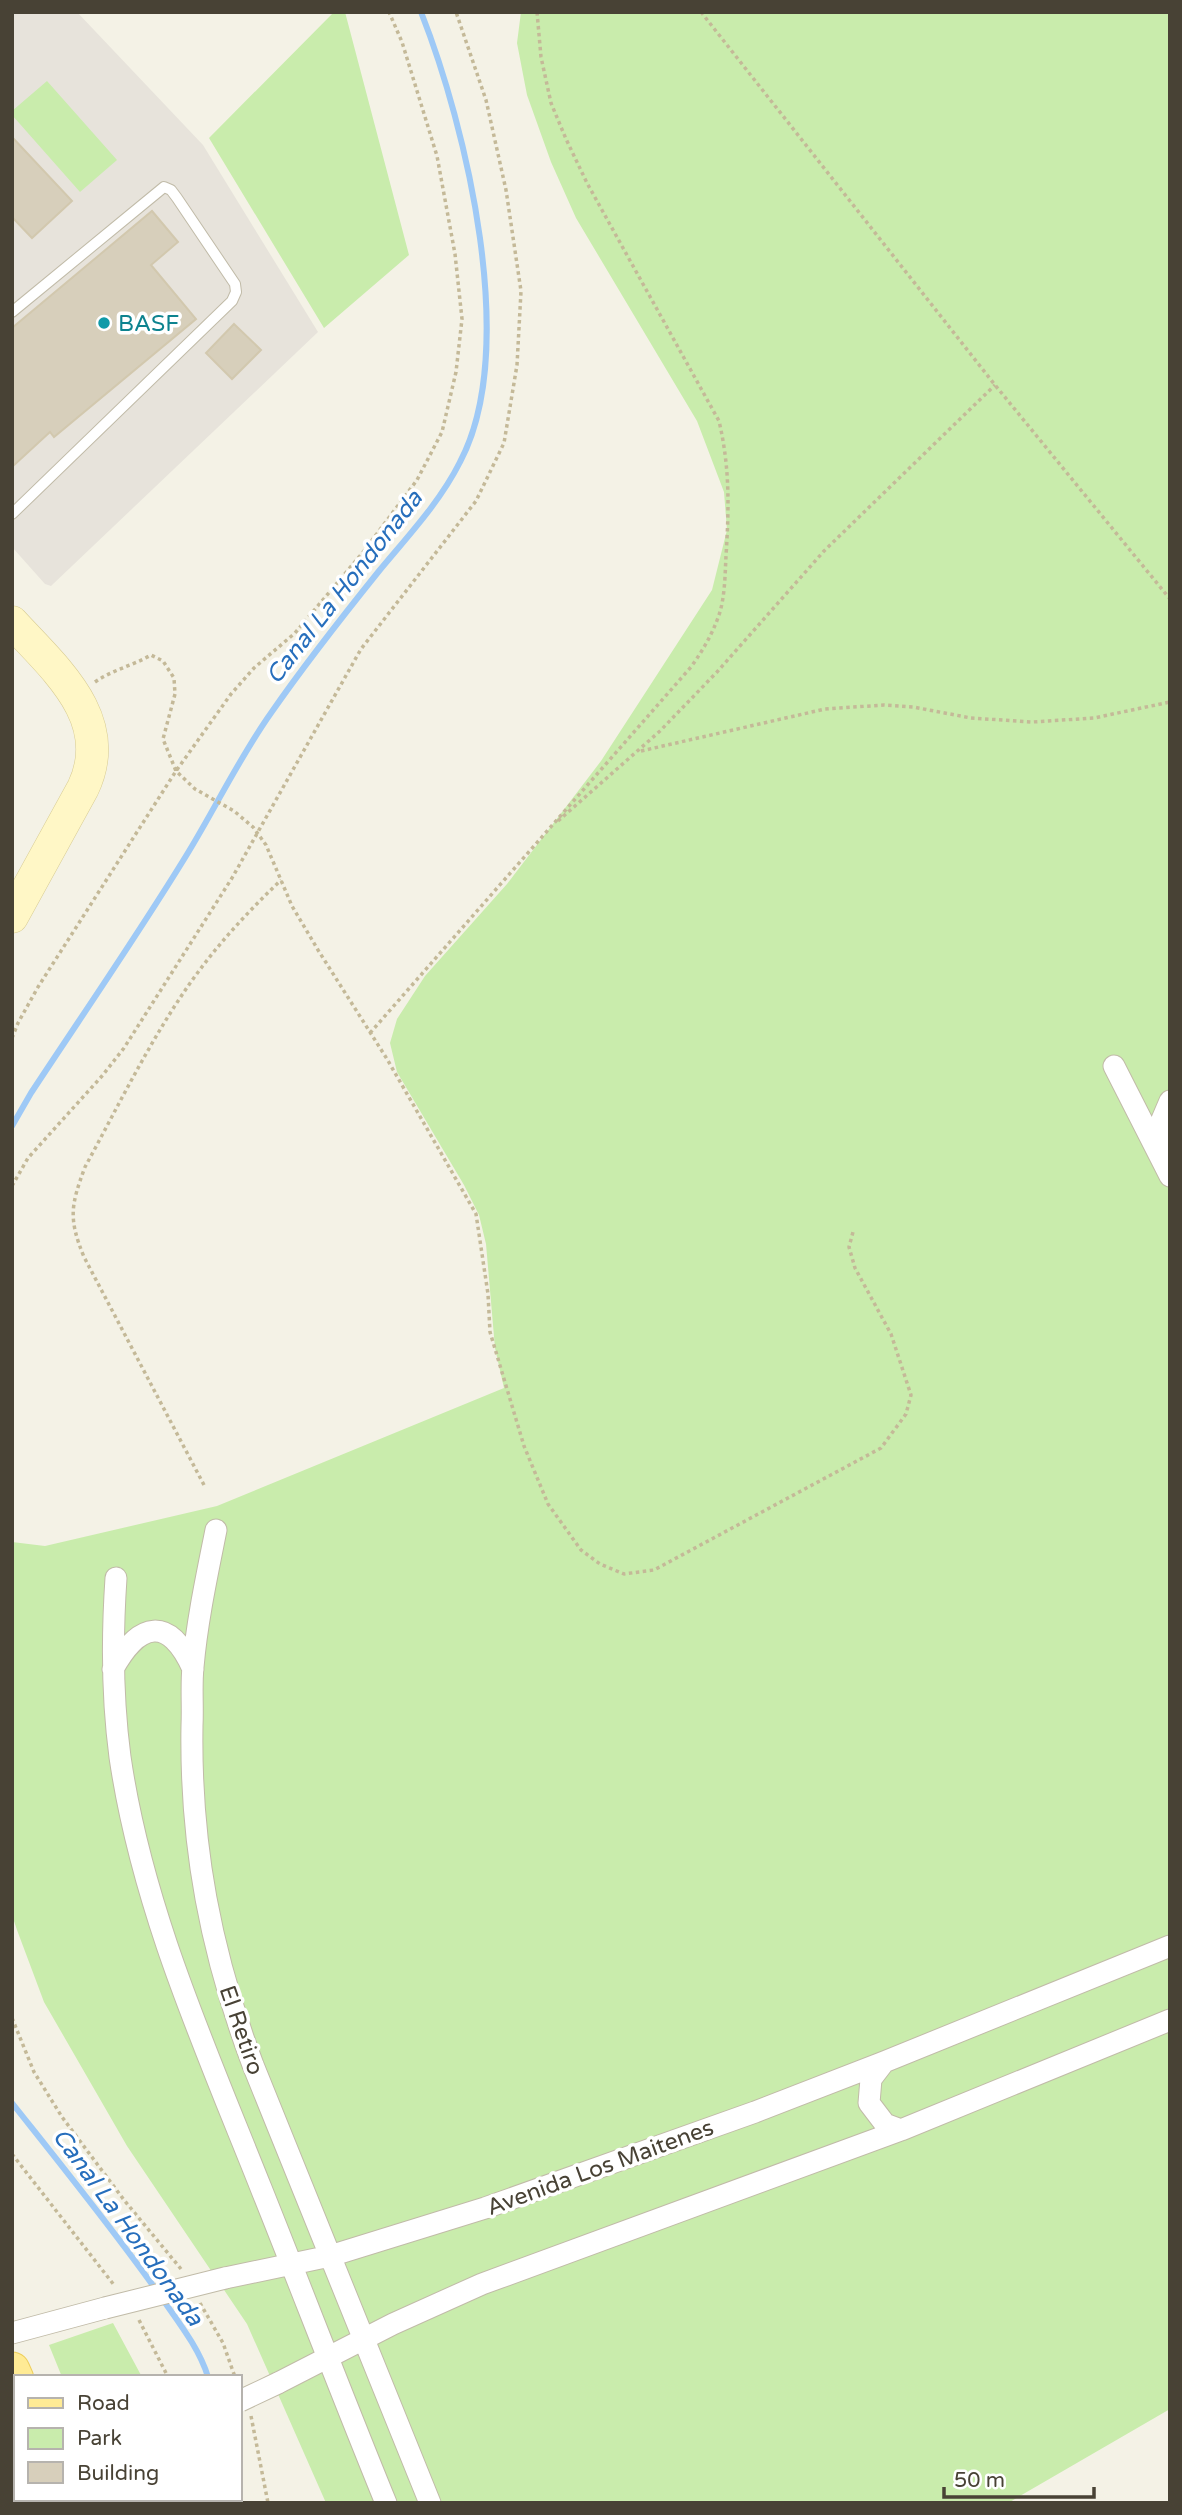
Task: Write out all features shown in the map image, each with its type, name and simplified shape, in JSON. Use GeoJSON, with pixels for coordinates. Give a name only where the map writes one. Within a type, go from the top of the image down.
{"type":"FeatureCollection","features":[{"type":"Feature","properties":{"kind":"main road"},"geometry":{"type":"LineString","coordinates":[[12,622],[69,685],[81,705],[90,730],[93,758],[88,778],[12,917]]}},
{"type":"Feature","properties":{"kind":"street"},"geometry":{"type":"LineString","coordinates":[[1114,1066],[1170,1176]]}},
{"type":"Feature","properties":{"kind":"street"},"geometry":{"type":"LineString","coordinates":[[1158,1153],[1161,1122],[1170,1101]]}},
{"type":"Feature","properties":{"kind":"street","name":"El Retiro"},"geometry":{"type":"LineString","coordinates":[[216,1530],[206,1576],[193,1669],[191,1769],[202,1882],[212,1935],[237,2023],[430,2503]]}},
{"type":"Feature","properties":{"kind":"street","name":"El Retiro"},"geometry":{"type":"LineString","coordinates":[[116,1577],[113,1669],[120,1757],[148,1890],[178,1979],[386,2503]]}},
{"type":"Feature","properties":{"kind":"street"},"geometry":{"type":"LineString","coordinates":[[113,1669],[132,1640],[147,1631],[156,1631],[168,1635],[178,1644],[193,1669]]}},
{"type":"Feature","properties":{"kind":"street","name":"Avenida Los Maitenes"},"geometry":{"type":"LineString","coordinates":[[12,2333],[225,2278],[330,2256],[485,2208],[755,2112],[1170,1945]]}},
{"type":"Feature","properties":{"kind":"street"},"geometry":{"type":"LineString","coordinates":[[244,2406],[278,2383],[362,2338],[482,2284],[901,2130],[1170,2020]]}},
{"type":"Feature","properties":{"kind":"street"},"geometry":{"type":"LineString","coordinates":[[884,2062],[871,2079],[869,2103],[885,2124],[901,2130]]}},
{"type":"Feature","properties":{"kind":"lane"},"geometry":{"type":"LineString","coordinates":[[12,312],[164,187],[171,190],[177,198],[235,284],[236,292],[232,301],[12,514]]}},
{"type":"Feature","properties":{"kind":"path"},"geometry":{"type":"LineString","coordinates":[[12,1038],[38,987],[176,771],[231,694],[254,668],[295,633],[364,551],[417,480],[442,432],[456,372],[462,319],[455,254],[438,156],[402,42],[389,12]]}},
{"type":"Feature","properties":{"kind":"path"},"geometry":{"type":"LineString","coordinates":[[12,1186],[28,1158],[124,1048],[232,878],[361,649],[476,501],[504,443],[517,365],[521,291],[506,190],[486,100],[456,12]]}},
{"type":"Feature","properties":{"kind":"path"},"geometry":{"type":"LineString","coordinates":[[370,1033],[691,667],[708,642],[720,612],[729,501],[727,456],[719,421],[587,183],[551,103],[541,57],[537,12]]}},
{"type":"Feature","properties":{"kind":"path"},"geometry":{"type":"LineString","coordinates":[[701,12],[995,385],[1170,598]]}},
{"type":"Feature","properties":{"kind":"path"},"geometry":{"type":"LineString","coordinates":[[551,827],[638,752],[717,671],[824,551],[995,385]]}},
{"type":"Feature","properties":{"kind":"path"},"geometry":{"type":"LineString","coordinates":[[122,669],[151,654],[163,662],[174,678],[175,694],[163,739],[176,771],[195,789],[234,811],[266,845],[292,906],[439,1147],[476,1214],[488,1294],[489,1332],[524,1446],[548,1503],[581,1550],[600,1564],[624,1574],[654,1570],[881,1448],[906,1414],[911,1395],[891,1334],[855,1268],[849,1247],[853,1232]]}},
{"type":"Feature","properties":{"kind":"path"},"geometry":{"type":"LineString","coordinates":[[638,752],[825,709],[855,706],[913,708],[971,718],[1032,722],[1094,718],[1170,702]]}},
{"type":"Feature","properties":{"kind":"path"},"geometry":{"type":"LineString","coordinates":[[204,1485],[84,1257],[76,1237],[72,1213],[75,1194],[85,1167],[176,1004],[236,924],[281,880]]}},
{"type":"Feature","properties":{"kind":"path"},"geometry":{"type":"LineString","coordinates":[[12,2018],[34,2072],[62,2117],[185,2277]]}},
{"type":"Feature","properties":{"kind":"path"},"geometry":{"type":"LineString","coordinates":[[12,2154],[114,2286]]}},
{"type":"Feature","properties":{"kind":"path"},"geometry":{"type":"LineString","coordinates":[[198,2299],[222,2343],[234,2375]]}},
{"type":"Feature","properties":{"kind":"path"},"geometry":{"type":"LineString","coordinates":[[138,2319],[167,2375]]}},
{"type":"Feature","properties":{"kind":"path"},"geometry":{"type":"LineString","coordinates":[[244,2406],[253,2423],[268,2503]]}},
{"type":"Feature","properties":{"kind":"shaded area"},"geometry":{"type":"Polygon","coordinates":[[[12,12],[77,12],[203,145],[318,332],[51,586],[45,584],[12,547],[12,12]]]}},
{"type":"Feature","properties":{"kind":"green space"},"geometry":{"type":"Polygon","coordinates":[[[334,12],[345,12],[409,255],[324,328],[209,138],[334,12]]]}},
{"type":"Feature","properties":{"kind":"green space"},"geometry":{"type":"Polygon","coordinates":[[[521,12],[1170,12],[1170,2409],[1008,2503],[326,2503],[247,2324],[127,2146],[44,2002],[12,1915],[12,1542],[45,1546],[217,1506],[504,1388],[495,1348],[486,1244],[479,1215],[397,1072],[390,1043],[397,1019],[425,976],[507,884],[601,761],[712,590],[727,530],[724,492],[697,421],[576,218],[551,162],[527,95],[517,43],[521,12]]]}},
{"type":"Feature","properties":{"kind":"green space"},"geometry":{"type":"Polygon","coordinates":[[[47,81],[117,160],[80,192],[12,115],[12,111],[47,81]]]}},
{"type":"Feature","properties":{"kind":"green space"},"geometry":{"type":"Polygon","coordinates":[[[113,2323],[141,2375],[61,2375],[49,2345],[113,2323]]]}},
{"type":"Feature","properties":{"kind":"building"},"geometry":{"type":"Polygon","coordinates":[[[12,137],[72,201],[32,238],[12,217],[12,137]]]}},
{"type":"Feature","properties":{"kind":"building","name":"BASF"},"geometry":{"type":"Polygon","coordinates":[[[152,211],[178,242],[151,265],[196,319],[54,437],[50,432],[12,467],[12,328],[152,211]]]}},
{"type":"Feature","properties":{"kind":"building"},"geometry":{"type":"Polygon","coordinates":[[[234,324],[261,350],[232,379],[206,353],[234,324]]]}},
{"type":"Feature","properties":{"kind":"waterway","name":"Canal La Hondonada"},"geometry":{"type":"LineString","coordinates":[[12,1126],[197,838],[259,730],[324,641],[423,518],[460,462],[477,415],[486,360],[486,300],[480,237],[469,175],[455,115],[421,12]]}},
{"type":"Feature","properties":{"kind":"waterway","name":"Canal La Hondonada"},"geometry":{"type":"LineString","coordinates":[[12,2103],[180,2323],[207,2375]]}},
{"type":"Feature","properties":{"kind":"place","name":"BASF"},"geometry":{"type":"Point","coordinates":[104,323]}}]}
